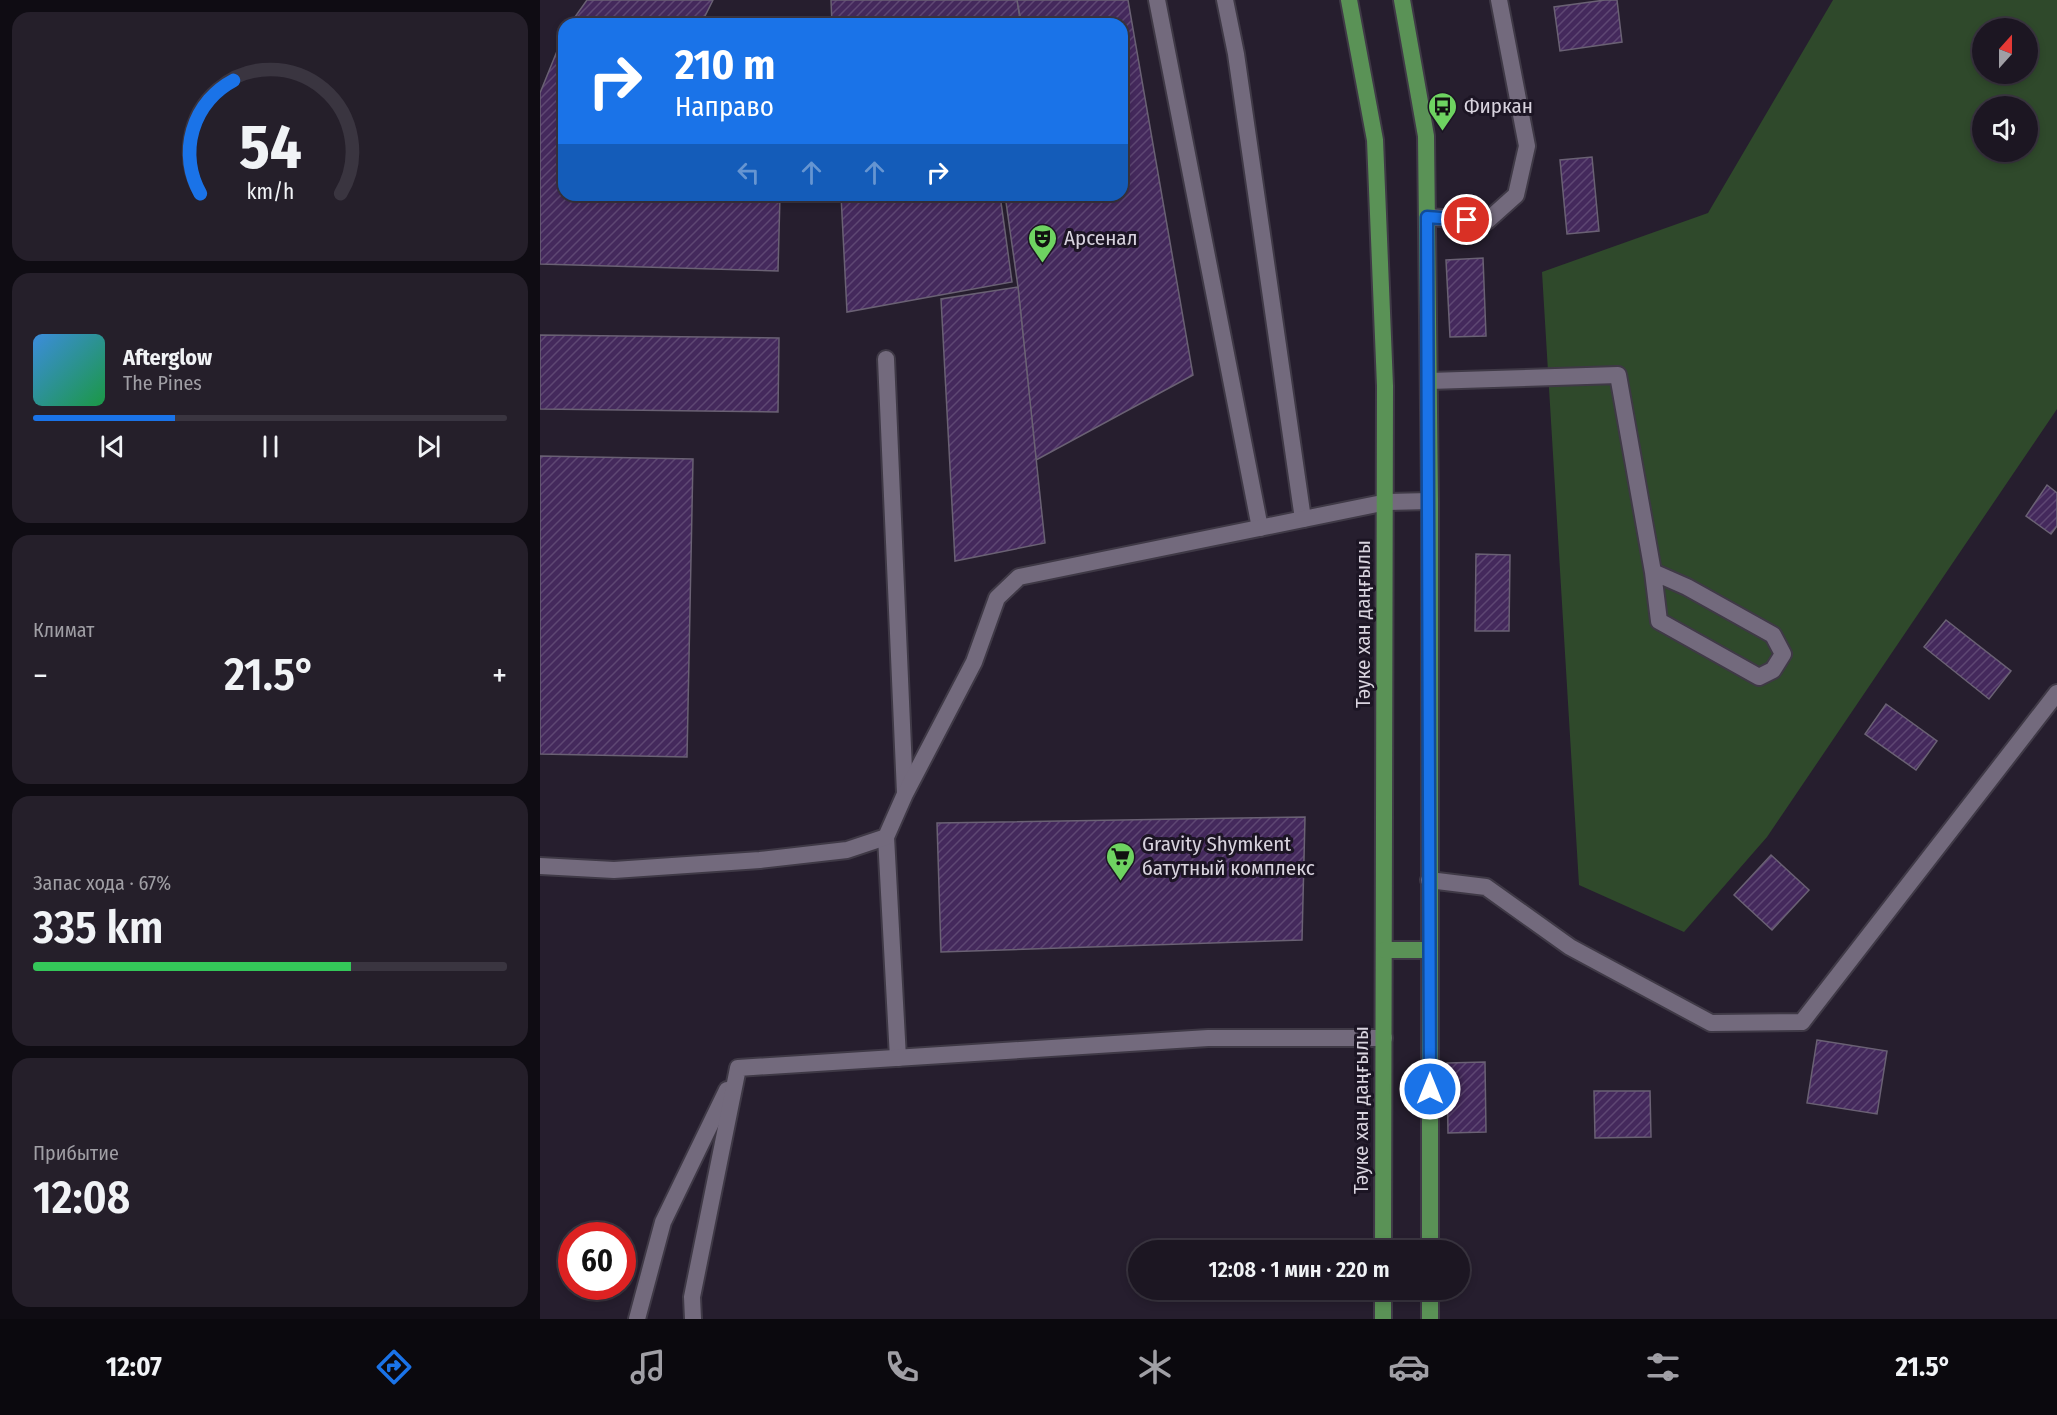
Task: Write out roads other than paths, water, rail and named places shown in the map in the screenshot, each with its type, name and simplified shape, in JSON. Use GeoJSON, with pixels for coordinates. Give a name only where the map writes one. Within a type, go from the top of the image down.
{"type":"FeatureCollection","features":[{"type":"Feature","properties":{"kind":"main road","name":"Тәуке хан даңғылы"},"geometry":{"type":"LineString","coordinates":[[1349,0],[1375,140],[1385,386],[1387,502],[1383,1240]]}},
{"type":"Feature","properties":{"kind":"main road"},"geometry":{"type":"LineString","coordinates":[[1402,0],[1426,136],[1430,501],[1430,1240]]}},
{"type":"Feature","properties":{"kind":"main road"},"geometry":{"type":"LineString","coordinates":[[1384,950],[1430,950]]}},
{"type":"Feature","properties":{"kind":"main road"},"geometry":{"type":"LineString","coordinates":[[1383,1300],[1383,1319]]}},
{"type":"Feature","properties":{"kind":"main road"},"geometry":{"type":"LineString","coordinates":[[1430,1300],[1430,1319]]}},
{"type":"Feature","properties":{"kind":"street"},"geometry":{"type":"LineString","coordinates":[[1157,0],[1260,528]]}},
{"type":"Feature","properties":{"kind":"street"},"geometry":{"type":"LineString","coordinates":[[1225,0],[1236,54],[1303,519]]}},
{"type":"Feature","properties":{"kind":"street"},"geometry":{"type":"LineString","coordinates":[[1427,217],[1487,221],[1516,195],[1527,146],[1499,0]]}},
{"type":"Feature","properties":{"kind":"street"},"geometry":{"type":"LineString","coordinates":[[886,359],[905,794]]}},
{"type":"Feature","properties":{"kind":"street"},"geometry":{"type":"LineString","coordinates":[[1429,381],[1618,375],[1653,572],[1659,621],[1759,677],[1773,670],[1783,654],[1773,635],[1687,587],[1653,572]]}},
{"type":"Feature","properties":{"kind":"street"},"geometry":{"type":"LineString","coordinates":[[898,1058],[886,837],[905,794],[974,662],[997,598],[1019,576],[1387,502],[1430,501]]}},
{"type":"Feature","properties":{"kind":"street"},"geometry":{"type":"LineString","coordinates":[[1429,880],[1486,887],[1570,947],[1711,1023],[1802,1022],[2057,693]]}},
{"type":"Feature","properties":{"kind":"street"},"geometry":{"type":"LineString","coordinates":[[540,866],[614,870],[760,860],[847,850],[886,837]]}},
{"type":"Feature","properties":{"kind":"street"},"geometry":{"type":"LineString","coordinates":[[738,1068],[1208,1038],[1384,1038]]}},
{"type":"Feature","properties":{"kind":"street"},"geometry":{"type":"LineString","coordinates":[[638,1319],[663,1222],[738,1068]]}},
{"type":"Feature","properties":{"kind":"street"},"geometry":{"type":"LineString","coordinates":[[693,1319],[692,1297],[738,1068]]}},
{"type":"Feature","properties":{"kind":"place","name":"Фиркан"},"geometry":{"type":"Point","coordinates":[1443,132]}},
{"type":"Feature","properties":{"kind":"place","name":"Арсенал"},"geometry":{"type":"Point","coordinates":[1043,264]}},
{"type":"Feature","properties":{"kind":"place","name":"Gravity Shymkent батутный комплекс"},"geometry":{"type":"Point","coordinates":[1121,882]}}]}
